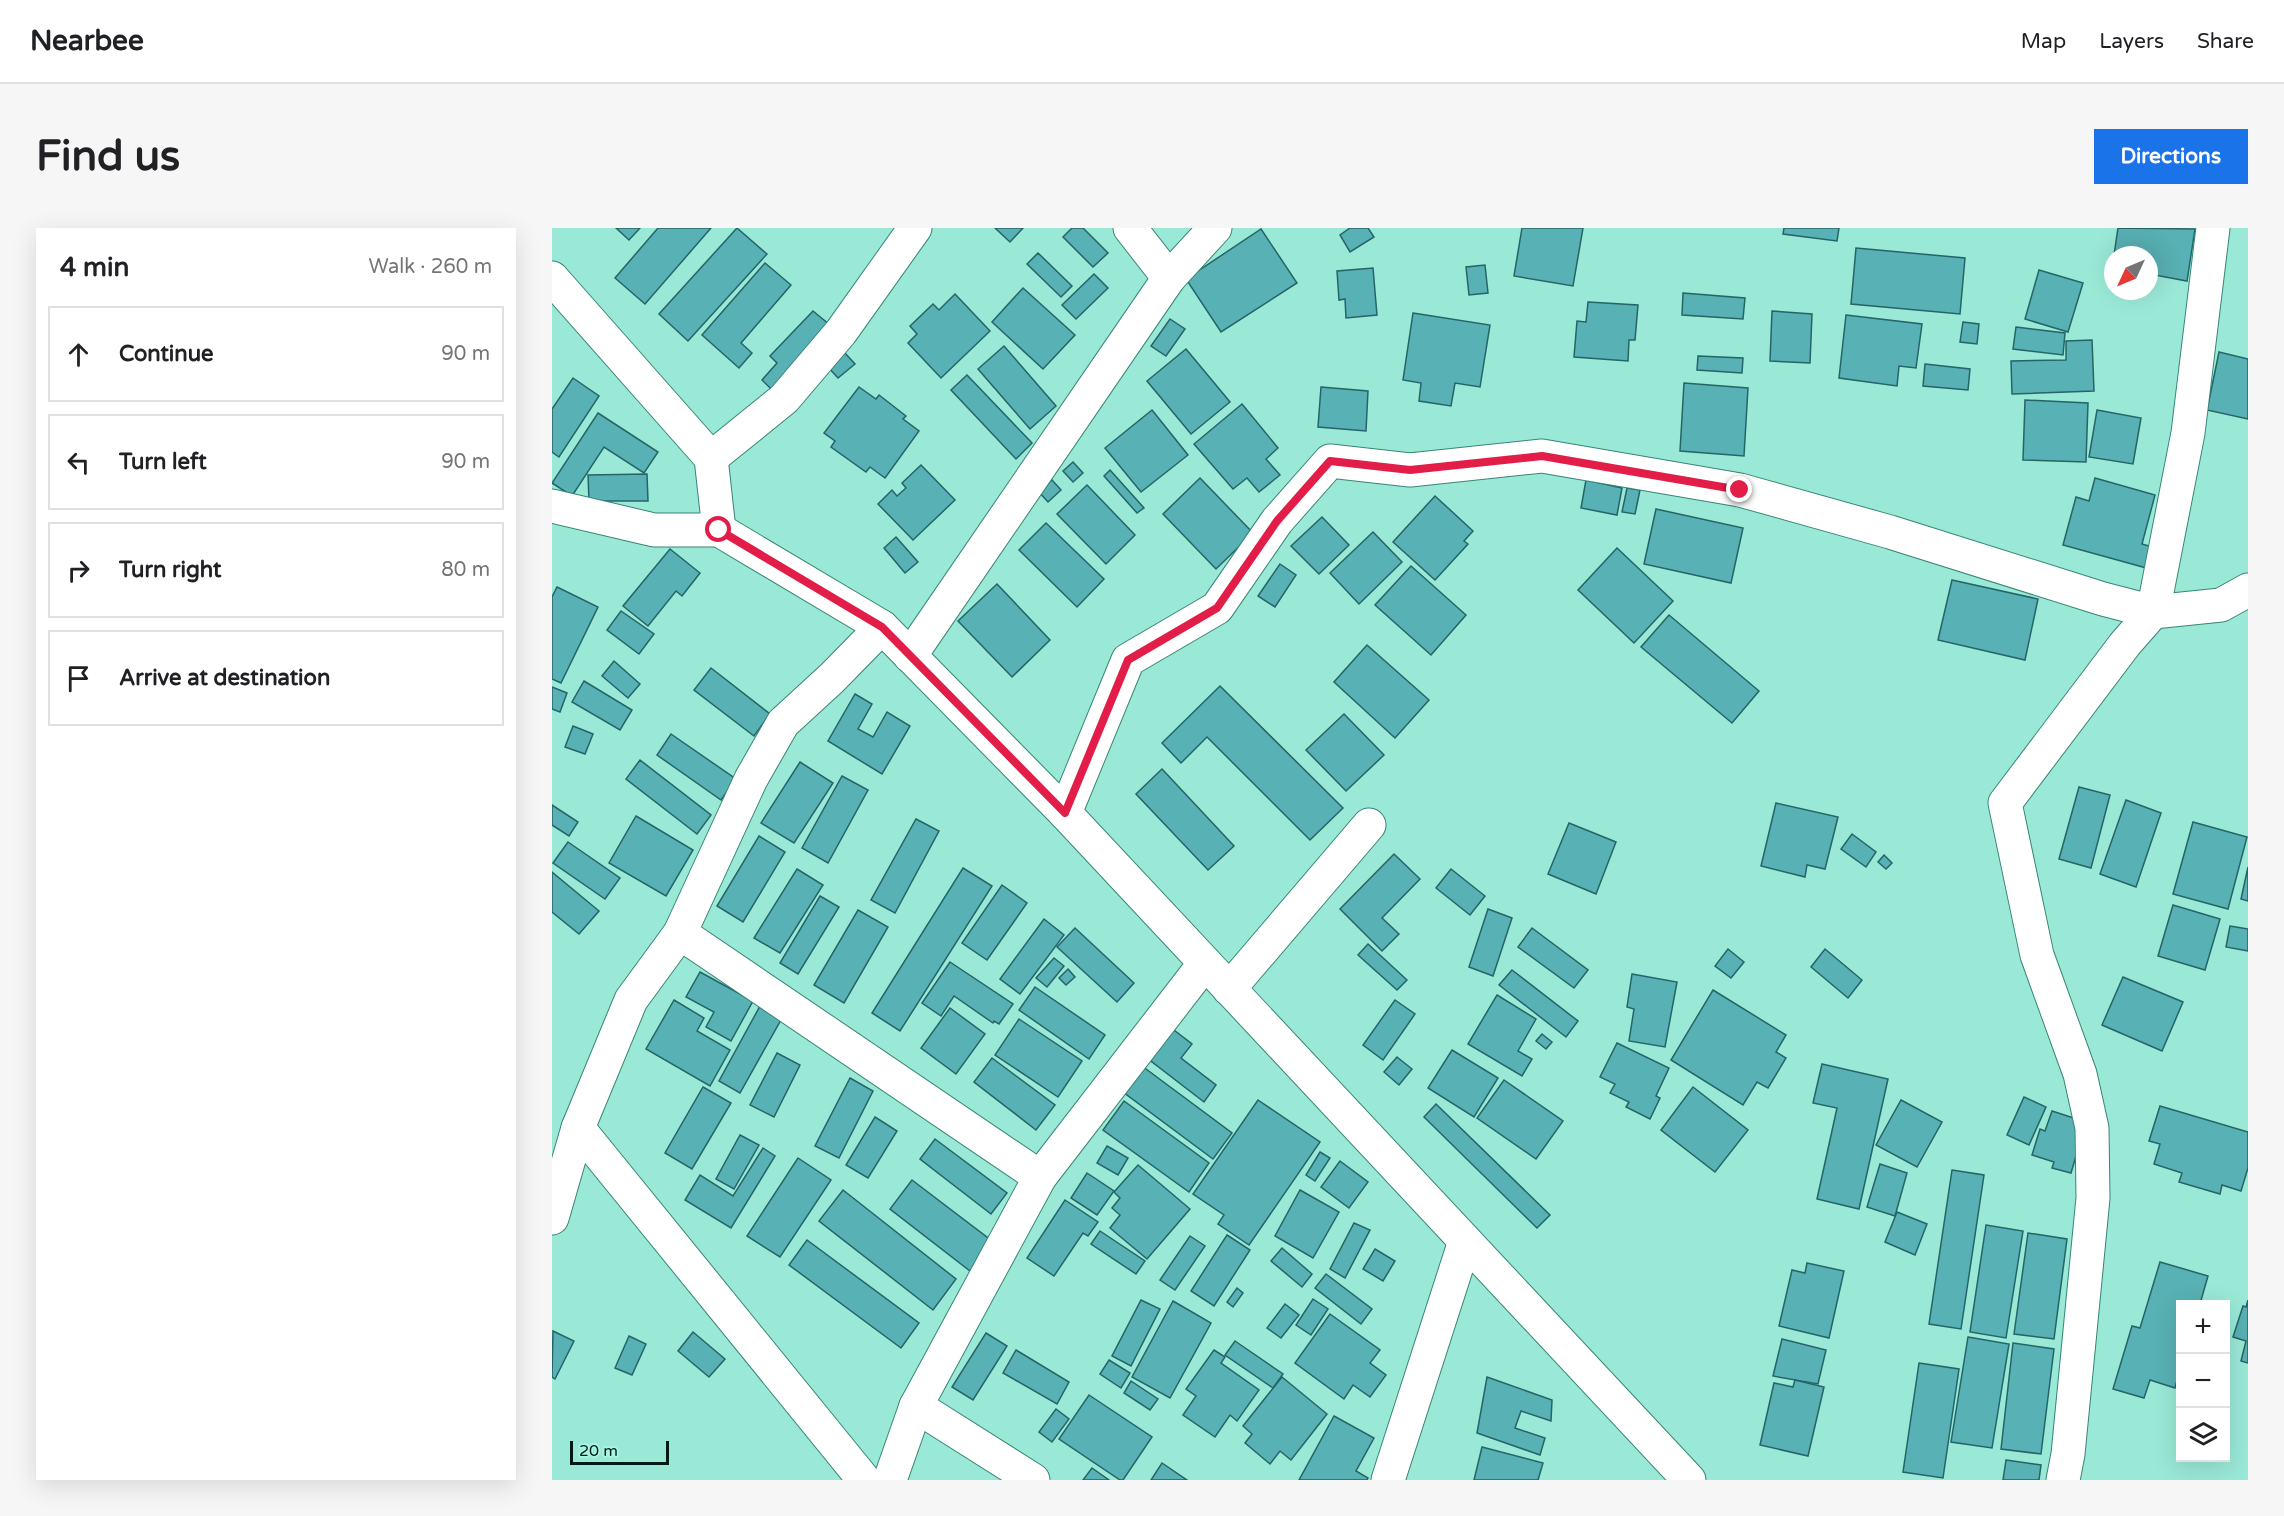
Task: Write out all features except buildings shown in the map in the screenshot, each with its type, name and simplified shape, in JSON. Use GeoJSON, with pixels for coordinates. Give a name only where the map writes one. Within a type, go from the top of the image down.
{"type":"FeatureCollection","features":[{"type":"Feature","properties":{"kind":"street"},"geometry":{"type":"LineString","coordinates":[[711,458],[784,399],[841,332],[915,228]]}},
{"type":"Feature","properties":{"kind":"street"},"geometry":{"type":"LineString","coordinates":[[1130,228],[1169,278]]}},
{"type":"Feature","properties":{"kind":"street"},"geometry":{"type":"LineString","coordinates":[[910,656],[1169,278],[1215,228]]}},
{"type":"Feature","properties":{"kind":"street"},"geometry":{"type":"LineString","coordinates":[[2063,1480],[2068,1454],[2092,1198],[2092,1128],[2080,1074],[2037,955],[2005,803],[2125,644],[2153,612],[2188,433],[2213,228]]}},
{"type":"Feature","properties":{"kind":"street"},"geometry":{"type":"LineString","coordinates":[[552,278],[711,458],[719,530]]}},
{"type":"Feature","properties":{"kind":"street"},"geometry":{"type":"LineString","coordinates":[[1065,813],[1128,660],[1217,608],[1277,521],[1330,461],[1410,470],[1542,456],[1740,490],[1890,532],[2153,612],[2239,601]]}},
{"type":"Feature","properties":{"kind":"street"},"geometry":{"type":"LineString","coordinates":[[552,506],[654,530],[719,530],[882,627],[1065,813],[1689,1480]]}},
{"type":"Feature","properties":{"kind":"street"},"geometry":{"type":"LineString","coordinates":[[552,1218],[578,1128],[631,1000],[680,933],[751,779],[783,723],[832,678],[882,627]]}},
{"type":"Feature","properties":{"kind":"street"},"geometry":{"type":"LineString","coordinates":[[1229,989],[1369,825]]}},
{"type":"Feature","properties":{"kind":"street"},"geometry":{"type":"LineString","coordinates":[[680,933],[1040,1177]]}},
{"type":"Feature","properties":{"kind":"street"},"geometry":{"type":"LineString","coordinates":[[890,1480],[916,1406],[1040,1177],[1205,963]]}},
{"type":"Feature","properties":{"kind":"street"},"geometry":{"type":"LineString","coordinates":[[578,1128],[864,1480]]}},
{"type":"Feature","properties":{"kind":"street"},"geometry":{"type":"LineString","coordinates":[[1388,1480],[1466,1241]]}},
{"type":"Feature","properties":{"kind":"street"},"geometry":{"type":"LineString","coordinates":[[916,1406],[1032,1480]]}},
{"type":"Feature","properties":{"kind":"route"},"geometry":{"type":"LineString","coordinates":[[719,530],[882,627],[1065,813],[1128,660],[1217,608],[1277,521],[1330,461],[1410,470],[1542,456],[1740,490]]}}]}
